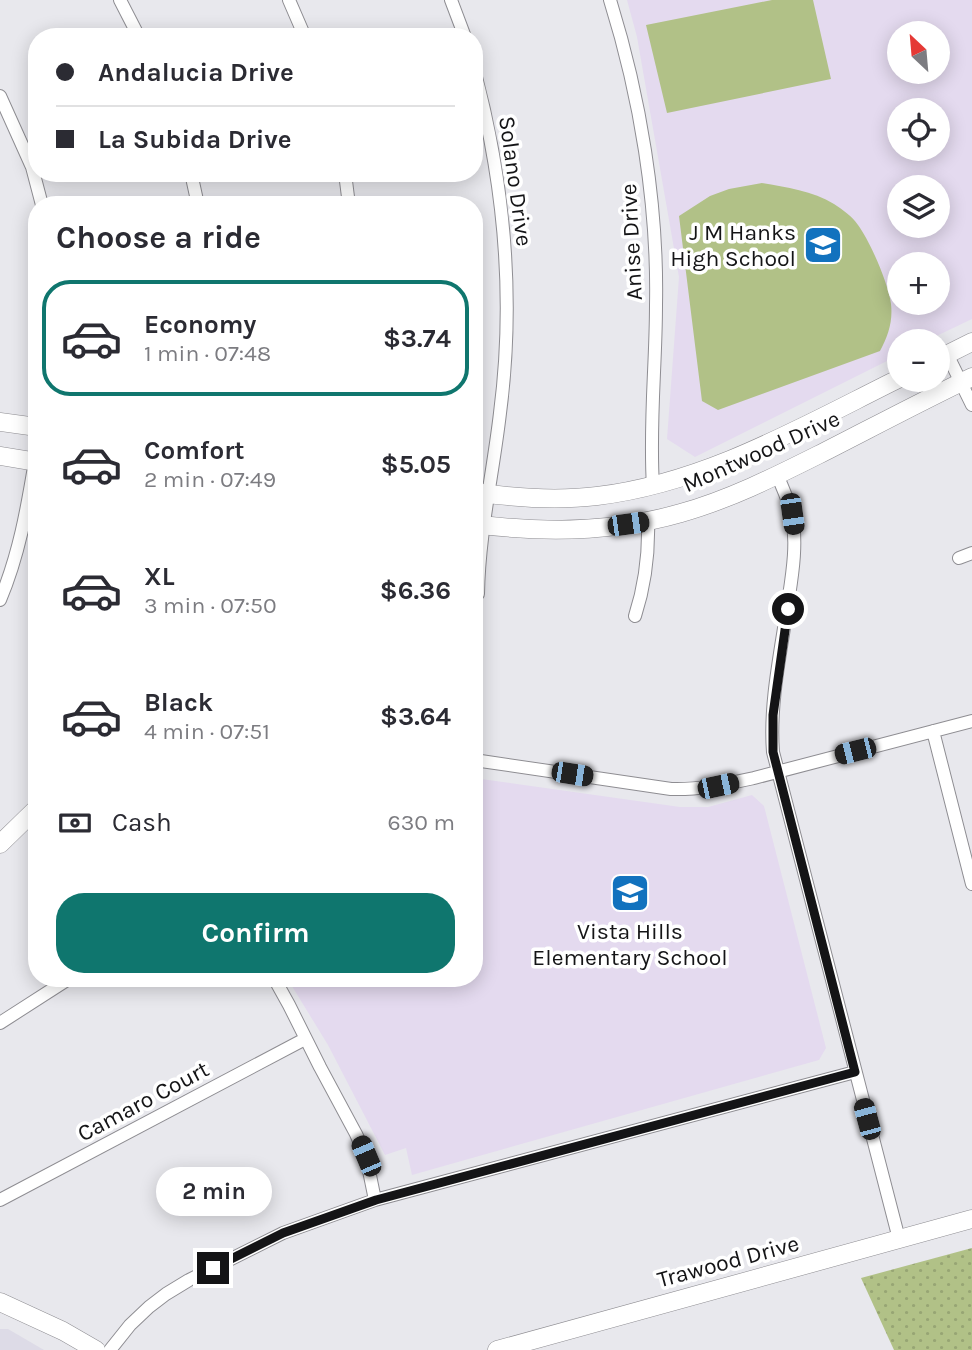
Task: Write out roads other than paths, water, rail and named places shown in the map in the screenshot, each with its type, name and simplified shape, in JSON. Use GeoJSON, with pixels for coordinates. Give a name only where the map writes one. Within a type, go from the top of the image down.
{"type":"FeatureCollection","features":[{"type":"Feature","properties":{"kind":"main road"},"geometry":{"type":"LineString","coordinates":[[950,353],[972,342]]}},
{"type":"Feature","properties":{"kind":"main road","name":"Montwood Drive"},"geometry":{"type":"LineString","coordinates":[[483,525],[555,530],[648,521],[683,513],[777,475],[966,379]]}},
{"type":"Feature","properties":{"kind":"main road","name":"Montwood Drive"},"geometry":{"type":"LineString","coordinates":[[483,493],[566,498],[597,496],[653,486],[736,458],[887,384]]}},
{"type":"Feature","properties":{"kind":"main road"},"geometry":{"type":"LineString","coordinates":[[0,422],[28,426]]}},
{"type":"Feature","properties":{"kind":"main road"},"geometry":{"type":"LineString","coordinates":[[0,456],[28,460]]}},
{"type":"Feature","properties":{"kind":"main road"},"geometry":{"type":"LineString","coordinates":[[0,844],[28,817]]}},
{"type":"Feature","properties":{"kind":"main road","name":"Trawood Drive"},"geometry":{"type":"LineString","coordinates":[[497,1350],[972,1219]]}},
{"type":"Feature","properties":{"kind":"main road"},"geometry":{"type":"LineString","coordinates":[[0,1302],[63,1331],[96,1350]]}},
{"type":"Feature","properties":{"kind":"street"},"geometry":{"type":"LineString","coordinates":[[120,0],[134,28]]}},
{"type":"Feature","properties":{"kind":"street"},"geometry":{"type":"LineString","coordinates":[[289,0],[301,28]]}},
{"type":"Feature","properties":{"kind":"street"},"geometry":{"type":"LineString","coordinates":[[452,0],[462,28]]}},
{"type":"Feature","properties":{"kind":"street","name":"Anise Drive"},"geometry":{"type":"LineString","coordinates":[[610,0],[622,38],[640,119],[651,202],[656,273],[651,421],[653,486]]}},
{"type":"Feature","properties":{"kind":"street"},"geometry":{"type":"LineString","coordinates":[[0,96],[28,158]]}},
{"type":"Feature","properties":{"kind":"street","name":"Solano Drive"},"geometry":{"type":"LineString","coordinates":[[483,104],[494,158],[506,248],[506,322],[500,413],[483,485]]}},
{"type":"Feature","properties":{"kind":"street"},"geometry":{"type":"LineString","coordinates":[[950,364],[966,379],[972,405]]}},
{"type":"Feature","properties":{"kind":"street"},"geometry":{"type":"LineString","coordinates":[[777,475],[787,496],[794,533],[791,582],[773,715],[772,735],[777,771],[899,1240]]}},
{"type":"Feature","properties":{"kind":"street"},"geometry":{"type":"LineString","coordinates":[[0,600],[8,582],[28,504]]}},
{"type":"Feature","properties":{"kind":"street"},"geometry":{"type":"LineString","coordinates":[[635,616],[647,565],[648,521]]}},
{"type":"Feature","properties":{"kind":"street"},"geometry":{"type":"LineString","coordinates":[[959,558],[972,553]]}},
{"type":"Feature","properties":{"kind":"street"},"geometry":{"type":"LineString","coordinates":[[483,761],[671,789],[690,789],[718,786],[972,721]]}},
{"type":"Feature","properties":{"kind":"street"},"geometry":{"type":"LineString","coordinates":[[933,731],[972,884]]}},
{"type":"Feature","properties":{"kind":"street"},"geometry":{"type":"LineString","coordinates":[[0,1023],[56,987]]}},
{"type":"Feature","properties":{"kind":"street"},"geometry":{"type":"LineString","coordinates":[[279,987],[356,1133],[366,1156],[376,1200]]}},
{"type":"Feature","properties":{"kind":"street","name":"Camaro Court"},"geometry":{"type":"LineString","coordinates":[[0,1200],[306,1039]]}},
{"type":"Feature","properties":{"kind":"street"},"geometry":{"type":"LineString","coordinates":[[110,1350],[149,1307],[189,1280],[283,1233],[376,1200],[855,1072]]}},
{"type":"Feature","properties":{"kind":"place","name":"J M Hanks High School"},"geometry":{"type":"Point","coordinates":[823,245]}},
{"type":"Feature","properties":{"kind":"place","name":"Vista Hills Elementary School"},"geometry":{"type":"Point","coordinates":[630,893]}}]}
